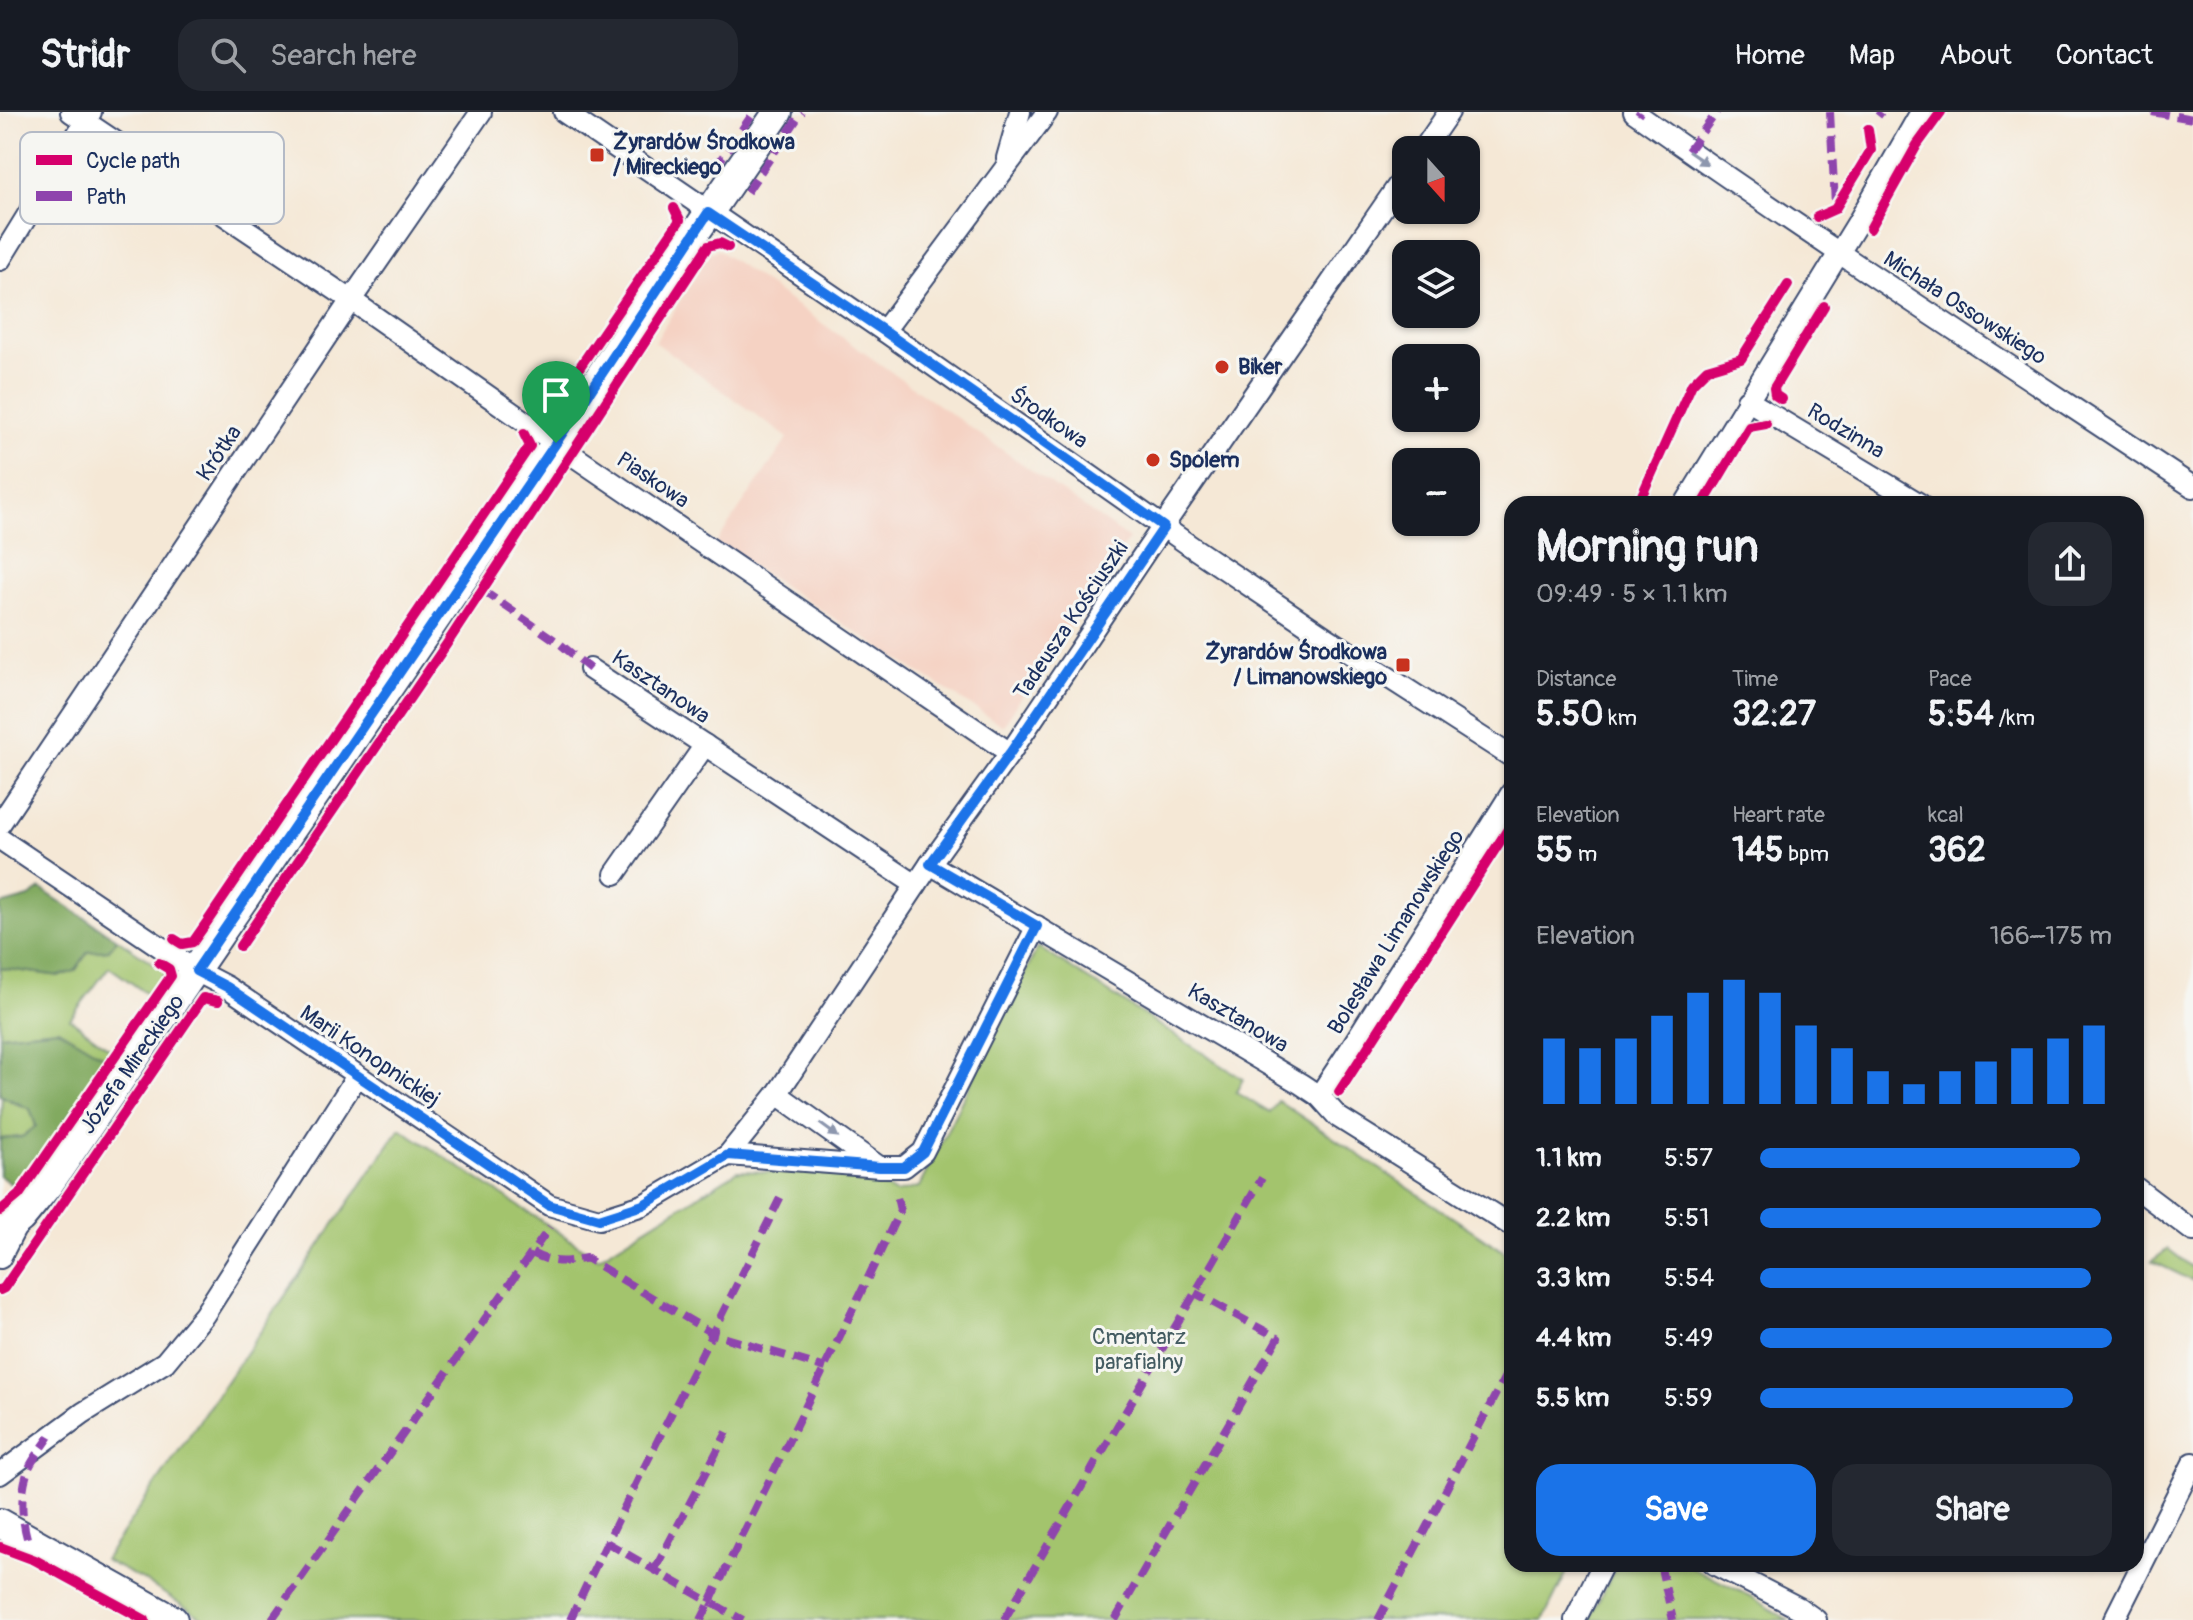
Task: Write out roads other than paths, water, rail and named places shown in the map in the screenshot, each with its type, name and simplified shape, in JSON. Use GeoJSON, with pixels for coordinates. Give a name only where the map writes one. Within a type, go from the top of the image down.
{"type":"FeatureCollection","features":[{"type":"Feature","properties":{"kind":"street","name":"Krótka"},"geometry":{"type":"LineString","coordinates":[[0,824],[351,300],[481,112]]}},
{"type":"Feature","properties":{"kind":"street","name":"Środkowa"},"geometry":{"type":"LineString","coordinates":[[564,112],[1324,636],[1504,752]]}},
{"type":"Feature","properties":{"kind":"street","name":"Józefa Mireckiego"},"geometry":{"type":"LineString","coordinates":[[0,1258],[11,1227],[48,1185],[196,971],[778,112]]}},
{"type":"Feature","properties":{"kind":"street"},"geometry":{"type":"LineString","coordinates":[[1003,174],[1020,112]]}},
{"type":"Feature","properties":{"kind":"street"},"geometry":{"type":"LineString","coordinates":[[884,331],[1047,112]]}},
{"type":"Feature","properties":{"kind":"street"},"geometry":{"type":"LineString","coordinates":[[1433,136],[1449,112]]}},
{"type":"Feature","properties":{"kind":"street","name":"Michała Ossowskiego"},"geometry":{"type":"LineString","coordinates":[[1634,112],[1838,254],[2193,487]]}},
{"type":"Feature","properties":{"kind":"street"},"geometry":{"type":"LineString","coordinates":[[1690,496],[1921,112]]}},
{"type":"Feature","properties":{"kind":"street","name":"Piaskowa"},"geometry":{"type":"LineString","coordinates":[[82,115],[107,132]]}},
{"type":"Feature","properties":{"kind":"street","name":"Tadeusza Kościuszki"},"geometry":{"type":"LineString","coordinates":[[777,1094],[930,864],[1010,753],[1392,194]]}},
{"type":"Feature","properties":{"kind":"street"},"geometry":{"type":"LineString","coordinates":[[0,260],[20,224]]}},
{"type":"Feature","properties":{"kind":"street","name":"Piaskowa"},"geometry":{"type":"LineString","coordinates":[[240,224],[1010,753]]}},
{"type":"Feature","properties":{"kind":"street","name":"Rodzinna"},"geometry":{"type":"LineString","coordinates":[[1747,400],[1907,496]]}},
{"type":"Feature","properties":{"kind":"street","name":"Kasztanowa"},"geometry":{"type":"LineString","coordinates":[[590,669],[916,885]]}},
{"type":"Feature","properties":{"kind":"street","name":"Kasztanowa"},"geometry":{"type":"LineString","coordinates":[[615,874],[705,745]]}},
{"type":"Feature","properties":{"kind":"street","name":"Bolesława Limanowskiego"},"geometry":{"type":"LineString","coordinates":[[1319,1096],[1504,805]]}},
{"type":"Feature","properties":{"kind":"street","name":"Marii Konopnickiej"},"geometry":{"type":"LineString","coordinates":[[0,839],[196,971],[227,987],[549,1205],[599,1219],[643,1205],[728,1155],[777,1094]]}},
{"type":"Feature","properties":{"kind":"street","name":"Kasztanowa"},"geometry":{"type":"LineString","coordinates":[[930,864],[1319,1096],[1338,1117],[1504,1221]]}},
{"type":"Feature","properties":{"kind":"street"},"geometry":{"type":"LineString","coordinates":[[728,1155],[904,1167],[923,1152],[1037,926]]}},
{"type":"Feature","properties":{"kind":"street"},"geometry":{"type":"LineString","coordinates":[[0,1474],[83,1413],[165,1362],[204,1315],[357,1076]]}},
{"type":"Feature","properties":{"kind":"street"},"geometry":{"type":"LineString","coordinates":[[777,1094],[880,1167]]}},
{"type":"Feature","properties":{"kind":"street"},"geometry":{"type":"LineString","coordinates":[[2144,1194],[2193,1231]]}},
{"type":"Feature","properties":{"kind":"street"},"geometry":{"type":"LineString","coordinates":[[2144,1560],[2193,1463]]}},
{"type":"Feature","properties":{"kind":"street"},"geometry":{"type":"LineString","coordinates":[[0,1523],[173,1620]]}},
{"type":"Feature","properties":{"kind":"street"},"geometry":{"type":"LineString","coordinates":[[1575,1620],[1599,1572]]}},
{"type":"Feature","properties":{"kind":"street"},"geometry":{"type":"LineString","coordinates":[[1729,1572],[1816,1620]]}},
{"type":"Feature","properties":{"kind":"street"},"geometry":{"type":"LineString","coordinates":[[2114,1620],[2138,1572]]}},
{"type":"Feature","properties":{"kind":"place","name":"Żyrardów Środkowa / Mireckiego"},"geometry":{"type":"Point","coordinates":[597,155]}},
{"type":"Feature","properties":{"kind":"place","name":"Biker"},"geometry":{"type":"Point","coordinates":[1222,367]}},
{"type":"Feature","properties":{"kind":"place","name":"Spolem"},"geometry":{"type":"Point","coordinates":[1153,460]}},
{"type":"Feature","properties":{"kind":"place","name":"Żyrardów Środkowa / Limanowskiego"},"geometry":{"type":"Point","coordinates":[1403,665]}},
{"type":"Feature","properties":{"kind":"park label","name":"Cmentarz parafialny"},"geometry":{"type":"Point","coordinates":[1139,1350]}}]}
